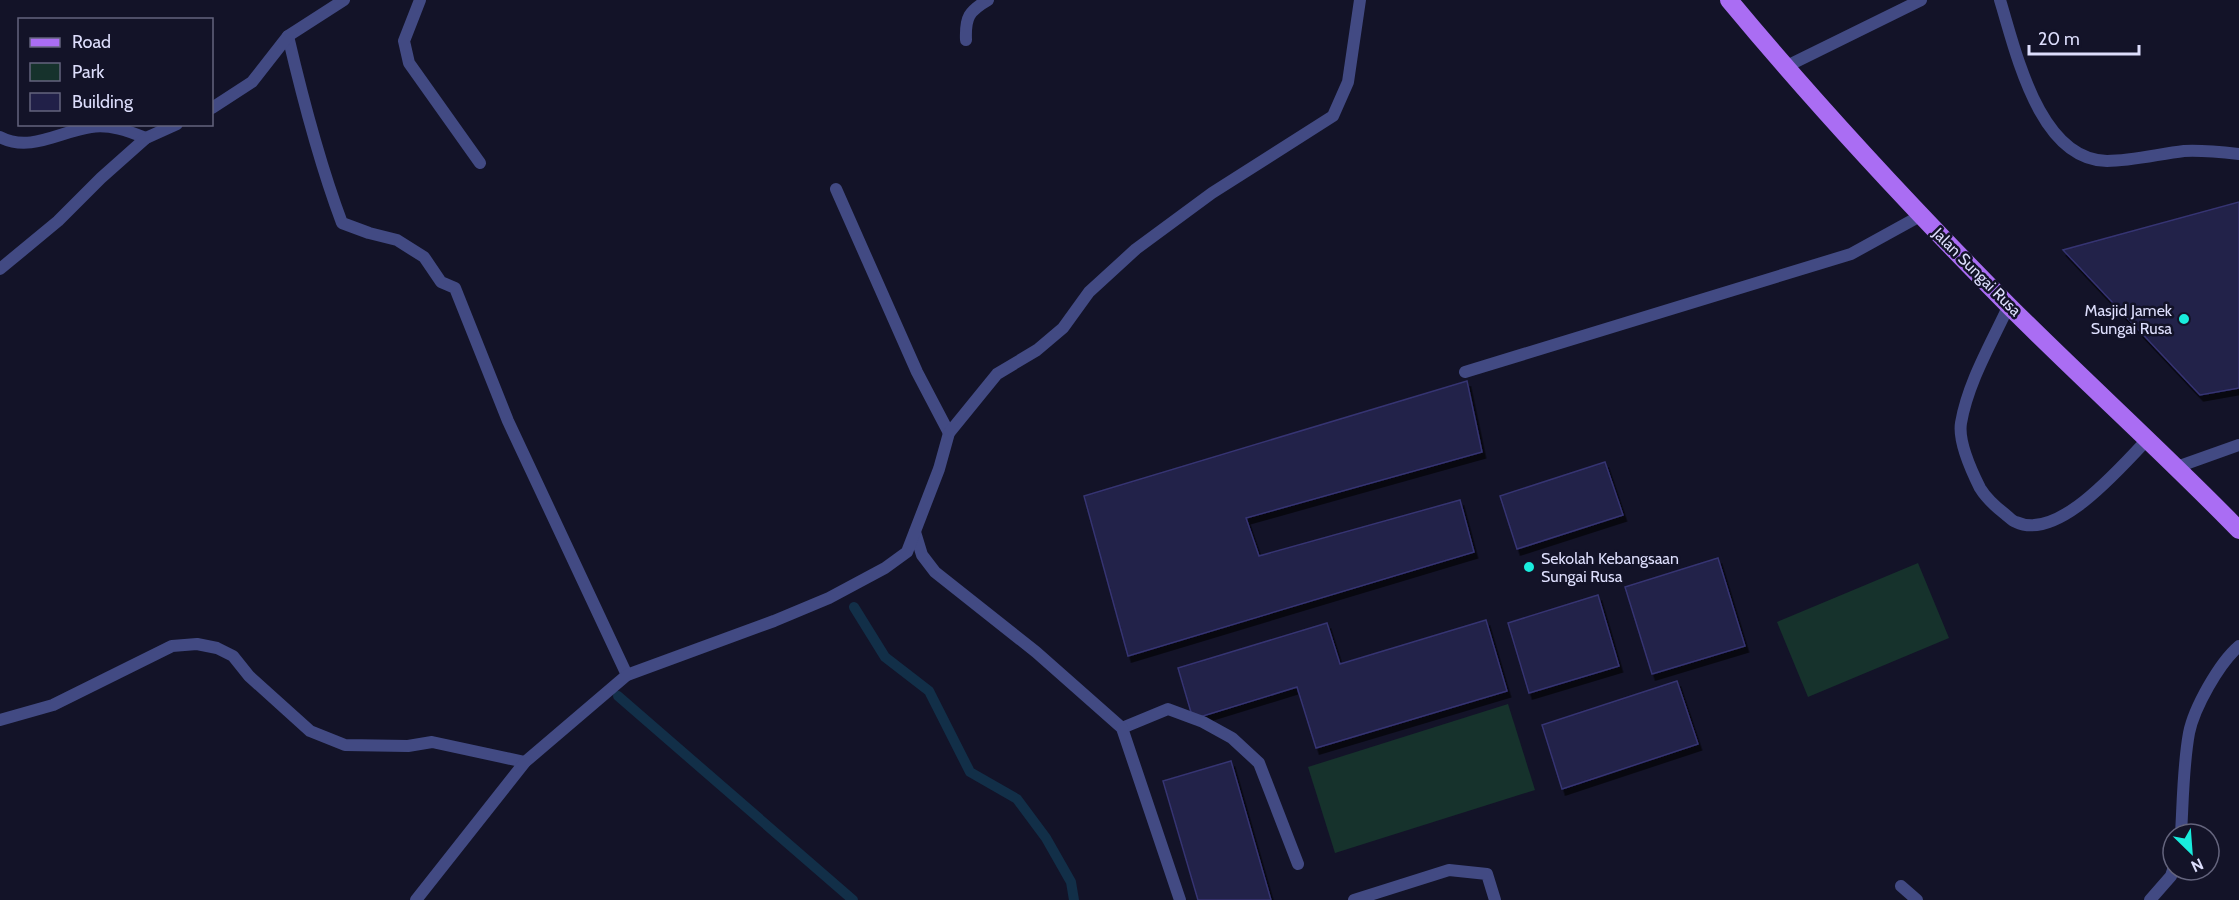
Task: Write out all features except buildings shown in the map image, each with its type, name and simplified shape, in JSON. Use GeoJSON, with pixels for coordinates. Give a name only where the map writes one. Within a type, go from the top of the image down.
{"type":"FeatureCollection","features":[{"type":"Feature","properties":{"kind":"main road","name":"Jalan Sungai Rusa"},"geometry":{"type":"LineString","coordinates":[[1729,0],[1785,67],[1920,216],[2239,530]]}},
{"type":"Feature","properties":{"kind":"street"},"geometry":{"type":"LineString","coordinates":[[213,107],[252,82],[288,36],[344,0]]}},
{"type":"Feature","properties":{"kind":"street"},"geometry":{"type":"LineString","coordinates":[[420,0],[404,41],[409,63],[480,163]]}},
{"type":"Feature","properties":{"kind":"street"},"geometry":{"type":"LineString","coordinates":[[966,40],[965,24],[974,8],[988,0]]}},
{"type":"Feature","properties":{"kind":"street"},"geometry":{"type":"LineString","coordinates":[[416,900],[525,762],[627,675],[774,621],[829,598],[885,568],[907,552],[939,469],[949,433],[997,374],[1037,350],[1063,328],[1089,292],[1136,249],[1212,194],[1333,116],[1348,82],[1359,0]]}},
{"type":"Feature","properties":{"kind":"street"},"geometry":{"type":"LineString","coordinates":[[1785,67],[1921,0]]}},
{"type":"Feature","properties":{"kind":"street"},"geometry":{"type":"LineString","coordinates":[[2000,0],[2015,50],[2040,114],[2058,139],[2083,157],[2106,161],[2187,151],[2239,154]]}},
{"type":"Feature","properties":{"kind":"street"},"geometry":{"type":"LineString","coordinates":[[288,36],[307,117],[327,184],[342,223],[397,240],[424,257],[441,282],[455,288],[508,421],[627,675]]}},
{"type":"Feature","properties":{"kind":"street"},"geometry":{"type":"LineString","coordinates":[[0,137],[14,144],[34,143],[92,126],[117,127],[146,138]]}},
{"type":"Feature","properties":{"kind":"street"},"geometry":{"type":"LineString","coordinates":[[0,269],[57,222],[146,138],[173,126]]}},
{"type":"Feature","properties":{"kind":"street"},"geometry":{"type":"LineString","coordinates":[[836,189],[917,372],[949,433]]}},
{"type":"Feature","properties":{"kind":"street"},"geometry":{"type":"LineString","coordinates":[[1465,372],[1851,254],[1920,216]]}},
{"type":"Feature","properties":{"kind":"street"},"geometry":{"type":"LineString","coordinates":[[2008,305],[1973,384],[1960,425],[1964,448],[1972,471],[1982,491],[1997,508],[2017,523],[2040,525],[2065,516],[2089,499],[2148,439]]}},
{"type":"Feature","properties":{"kind":"street"},"geometry":{"type":"LineString","coordinates":[[2177,467],[2239,445]]}},
{"type":"Feature","properties":{"kind":"street"},"geometry":{"type":"LineString","coordinates":[[915,532],[922,555],[935,572],[1036,652],[1122,728],[1180,900]]}},
{"type":"Feature","properties":{"kind":"street"},"geometry":{"type":"LineString","coordinates":[[0,720],[53,705],[172,646],[196,644],[217,648],[233,656],[249,675],[310,731],[345,745],[408,746],[432,742],[525,762]]}},
{"type":"Feature","properties":{"kind":"street"},"geometry":{"type":"LineString","coordinates":[[2181,822],[2189,731],[2209,685],[2232,652],[2239,646]]}},
{"type":"Feature","properties":{"kind":"street"},"geometry":{"type":"LineString","coordinates":[[1122,728],[1168,709],[1203,722],[1232,738],[1259,763],[1298,864]]}},
{"type":"Feature","properties":{"kind":"street"},"geometry":{"type":"LineString","coordinates":[[1354,900],[1449,870],[1487,874],[1495,900]]}},
{"type":"Feature","properties":{"kind":"street"},"geometry":{"type":"LineString","coordinates":[[2150,900],[2166,882]]}},
{"type":"Feature","properties":{"kind":"street"},"geometry":{"type":"LineString","coordinates":[[1900,886],[1917,900]]}},
{"type":"Feature","properties":{"kind":"green space"},"geometry":{"type":"Polygon","coordinates":[[[1918,563],[1949,638],[1808,697],[1777,622],[1918,563]]]}},
{"type":"Feature","properties":{"kind":"green space"},"geometry":{"type":"Polygon","coordinates":[[[1508,704],[1535,790],[1335,853],[1308,767],[1508,704]]]}},
{"type":"Feature","properties":{"kind":"waterway"},"geometry":{"type":"LineString","coordinates":[[854,607],[885,657],[929,691],[970,772],[1017,799],[1046,838],[1071,882],[1074,900]]}},
{"type":"Feature","properties":{"kind":"waterway"},"geometry":{"type":"LineString","coordinates":[[618,696],[853,900]]}},
{"type":"Feature","properties":{"kind":"place","name":"Masjid Jamek Sungai Rusa"},"geometry":{"type":"Point","coordinates":[2184,319]}},
{"type":"Feature","properties":{"kind":"place","name":"Sekolah Kebangsaan Sungai Rusa"},"geometry":{"type":"Point","coordinates":[1529,567]}}]}
